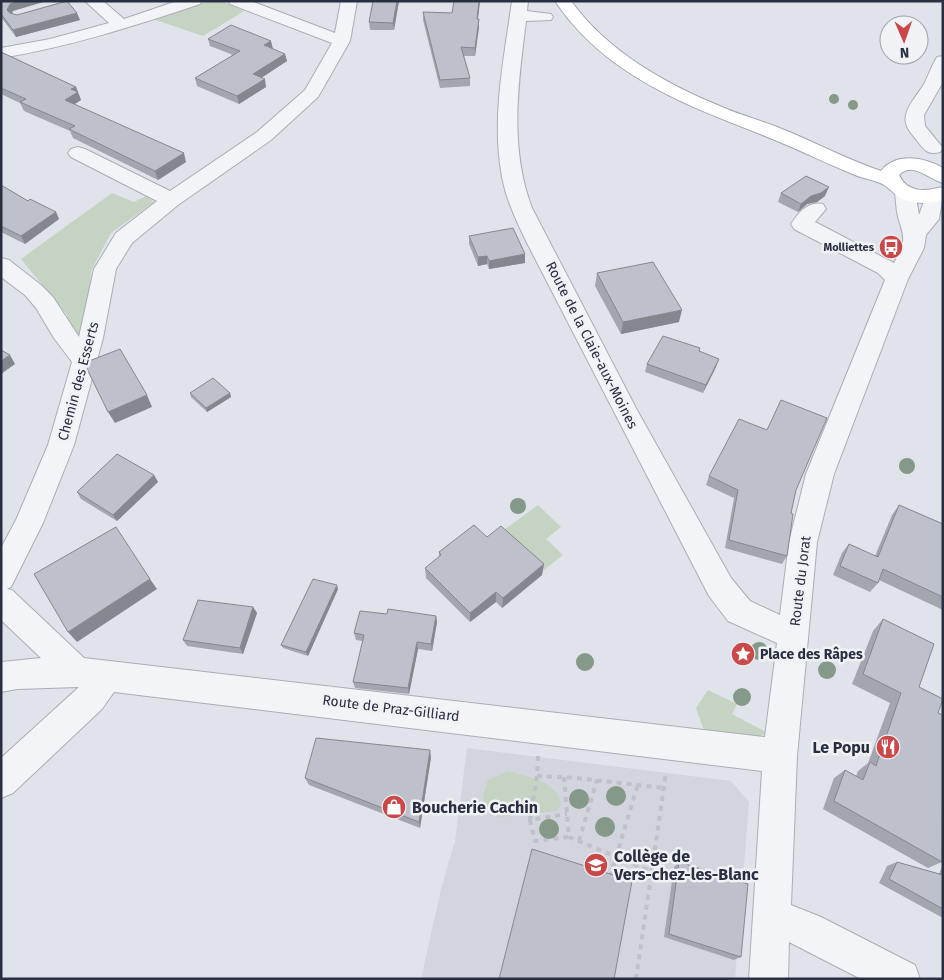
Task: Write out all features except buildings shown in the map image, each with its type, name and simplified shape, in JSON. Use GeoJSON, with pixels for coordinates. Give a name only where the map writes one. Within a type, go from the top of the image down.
{"type":"FeatureCollection","features":[{"type":"Feature","properties":{"kind":"main road"},"geometry":{"type":"LineString","coordinates":[[563,1],[580,24],[599,41],[648,76],[715,110],[786,138],[920,197],[941,183],[920,165],[904,165],[786,138]]}},
{"type":"Feature","properties":{"kind":"main road"},"geometry":{"type":"LineString","coordinates":[[898,187],[890,176],[892,170],[904,165]]}},
{"type":"Feature","properties":{"kind":"street"},"geometry":{"type":"LineString","coordinates":[[93,1],[121,25]]}},
{"type":"Feature","properties":{"kind":"street"},"geometry":{"type":"LineString","coordinates":[[1,53],[40,47],[121,25],[194,1]]}},
{"type":"Feature","properties":{"kind":"street"},"geometry":{"type":"LineString","coordinates":[[236,1],[342,41]]}},
{"type":"Feature","properties":{"kind":"street","name":"Chemin des Esserts"},"geometry":{"type":"LineString","coordinates":[[1,578],[29,523],[61,445],[91,338],[106,269],[124,238],[172,200],[264,136],[312,93],[342,41],[349,1]]}},
{"type":"Feature","properties":{"kind":"street"},"geometry":{"type":"LineString","coordinates":[[520,9],[544,17]]}},
{"type":"Feature","properties":{"kind":"street","name":"Route de la Claie-aux-Moines"},"geometry":{"type":"LineString","coordinates":[[520,9],[508,111],[507,144],[512,180],[524,213],[611,384],[720,587],[739,611],[793,636]]}},
{"type":"Feature","properties":{"kind":"street"},"geometry":{"type":"LineString","coordinates":[[933,148],[916,128],[915,115],[934,82],[943,61]]}},
{"type":"Feature","properties":{"kind":"street"},"geometry":{"type":"LineString","coordinates":[[78,153],[172,200]]}},
{"type":"Feature","properties":{"kind":"street","name":"Route du Jorat"},"geometry":{"type":"LineString","coordinates":[[768,979],[780,756],[803,542],[820,474],[897,279],[913,248],[915,233],[928,219],[941,183]]}},
{"type":"Feature","properties":{"kind":"street"},"geometry":{"type":"LineString","coordinates":[[898,187],[915,233]]}},
{"type":"Feature","properties":{"kind":"street"},"geometry":{"type":"LineString","coordinates":[[816,209],[802,224],[886,268],[897,279]]}},
{"type":"Feature","properties":{"kind":"street"},"geometry":{"type":"LineString","coordinates":[[1,265],[33,290],[84,360]]}},
{"type":"Feature","properties":{"kind":"street"},"geometry":{"type":"LineString","coordinates":[[1,600],[92,673],[91,698],[1,781]]}},
{"type":"Feature","properties":{"kind":"street","name":"Route de Praz-Gilliard"},"geometry":{"type":"LineString","coordinates":[[1,677],[17,674],[92,673],[780,756]]}},
{"type":"Feature","properties":{"kind":"street"},"geometry":{"type":"LineString","coordinates":[[771,917],[808,930],[902,979]]}},
{"type":"Feature","properties":{"kind":"path"},"geometry":{"type":"LineString","coordinates":[[538,750],[537,776],[530,820],[535,842],[569,837],[652,872]]}},
{"type":"Feature","properties":{"kind":"path"},"geometry":{"type":"LineString","coordinates":[[636,979],[667,765]]}},
{"type":"Feature","properties":{"kind":"path"},"geometry":{"type":"LineString","coordinates":[[537,776],[597,780],[664,788]]}},
{"type":"Feature","properties":{"kind":"path"},"geometry":{"type":"LineString","coordinates":[[564,777],[569,837]]}},
{"type":"Feature","properties":{"kind":"path"},"geometry":{"type":"LineString","coordinates":[[579,841],[597,780]]}},
{"type":"Feature","properties":{"kind":"path"},"geometry":{"type":"LineString","coordinates":[[610,880],[615,856],[638,784]]}},
{"type":"Feature","properties":{"kind":"path"},"geometry":{"type":"LineString","coordinates":[[530,820],[567,814]]}},
{"type":"Feature","properties":{"kind":"shaded area","name":"Collège de Vers-chez-les-Blanc"},"geometry":{"type":"Polygon","coordinates":[[[467,748],[731,781],[749,802],[735,979],[421,979],[441,889],[455,841],[467,748]]]}},
{"type":"Feature","properties":{"kind":"green space"},"geometry":{"type":"Polygon","coordinates":[[[207,1],[221,1],[244,11],[203,36],[153,19],[207,1]]]}},
{"type":"Feature","properties":{"kind":"green space"},"geometry":{"type":"Polygon","coordinates":[[[112,193],[134,202],[146,196],[154,202],[111,233],[91,271],[87,341],[74,345],[67,315],[21,259],[112,193]]]}},
{"type":"Feature","properties":{"kind":"green space"},"geometry":{"type":"Polygon","coordinates":[[[538,505],[561,527],[546,539],[563,555],[544,570],[504,530],[538,505]]]}},
{"type":"Feature","properties":{"kind":"green space"},"geometry":{"type":"Polygon","coordinates":[[[708,690],[737,704],[732,714],[766,732],[758,738],[705,733],[696,708],[708,690]]]}},
{"type":"Feature","properties":{"kind":"green space"},"geometry":{"type":"Polygon","coordinates":[[[508,771],[533,778],[548,785],[555,790],[561,805],[556,811],[498,817],[485,808],[483,795],[488,780],[508,771]]]}},
{"type":"Feature","properties":{"kind":"place","name":"Molliettes"},"geometry":{"type":"Point","coordinates":[891,247]}},
{"type":"Feature","properties":{"kind":"place","name":"Place des Râpes"},"geometry":{"type":"Point","coordinates":[743,654]}},
{"type":"Feature","properties":{"kind":"place","name":"Le Popu"},"geometry":{"type":"Point","coordinates":[888,747]}},
{"type":"Feature","properties":{"kind":"place","name":"Boucherie Cachin"},"geometry":{"type":"Point","coordinates":[394,807]}},
{"type":"Feature","properties":{"kind":"place","name":"Collège de Vers-chez-les-Blanc"},"geometry":{"type":"Point","coordinates":[596,865]}}]}
